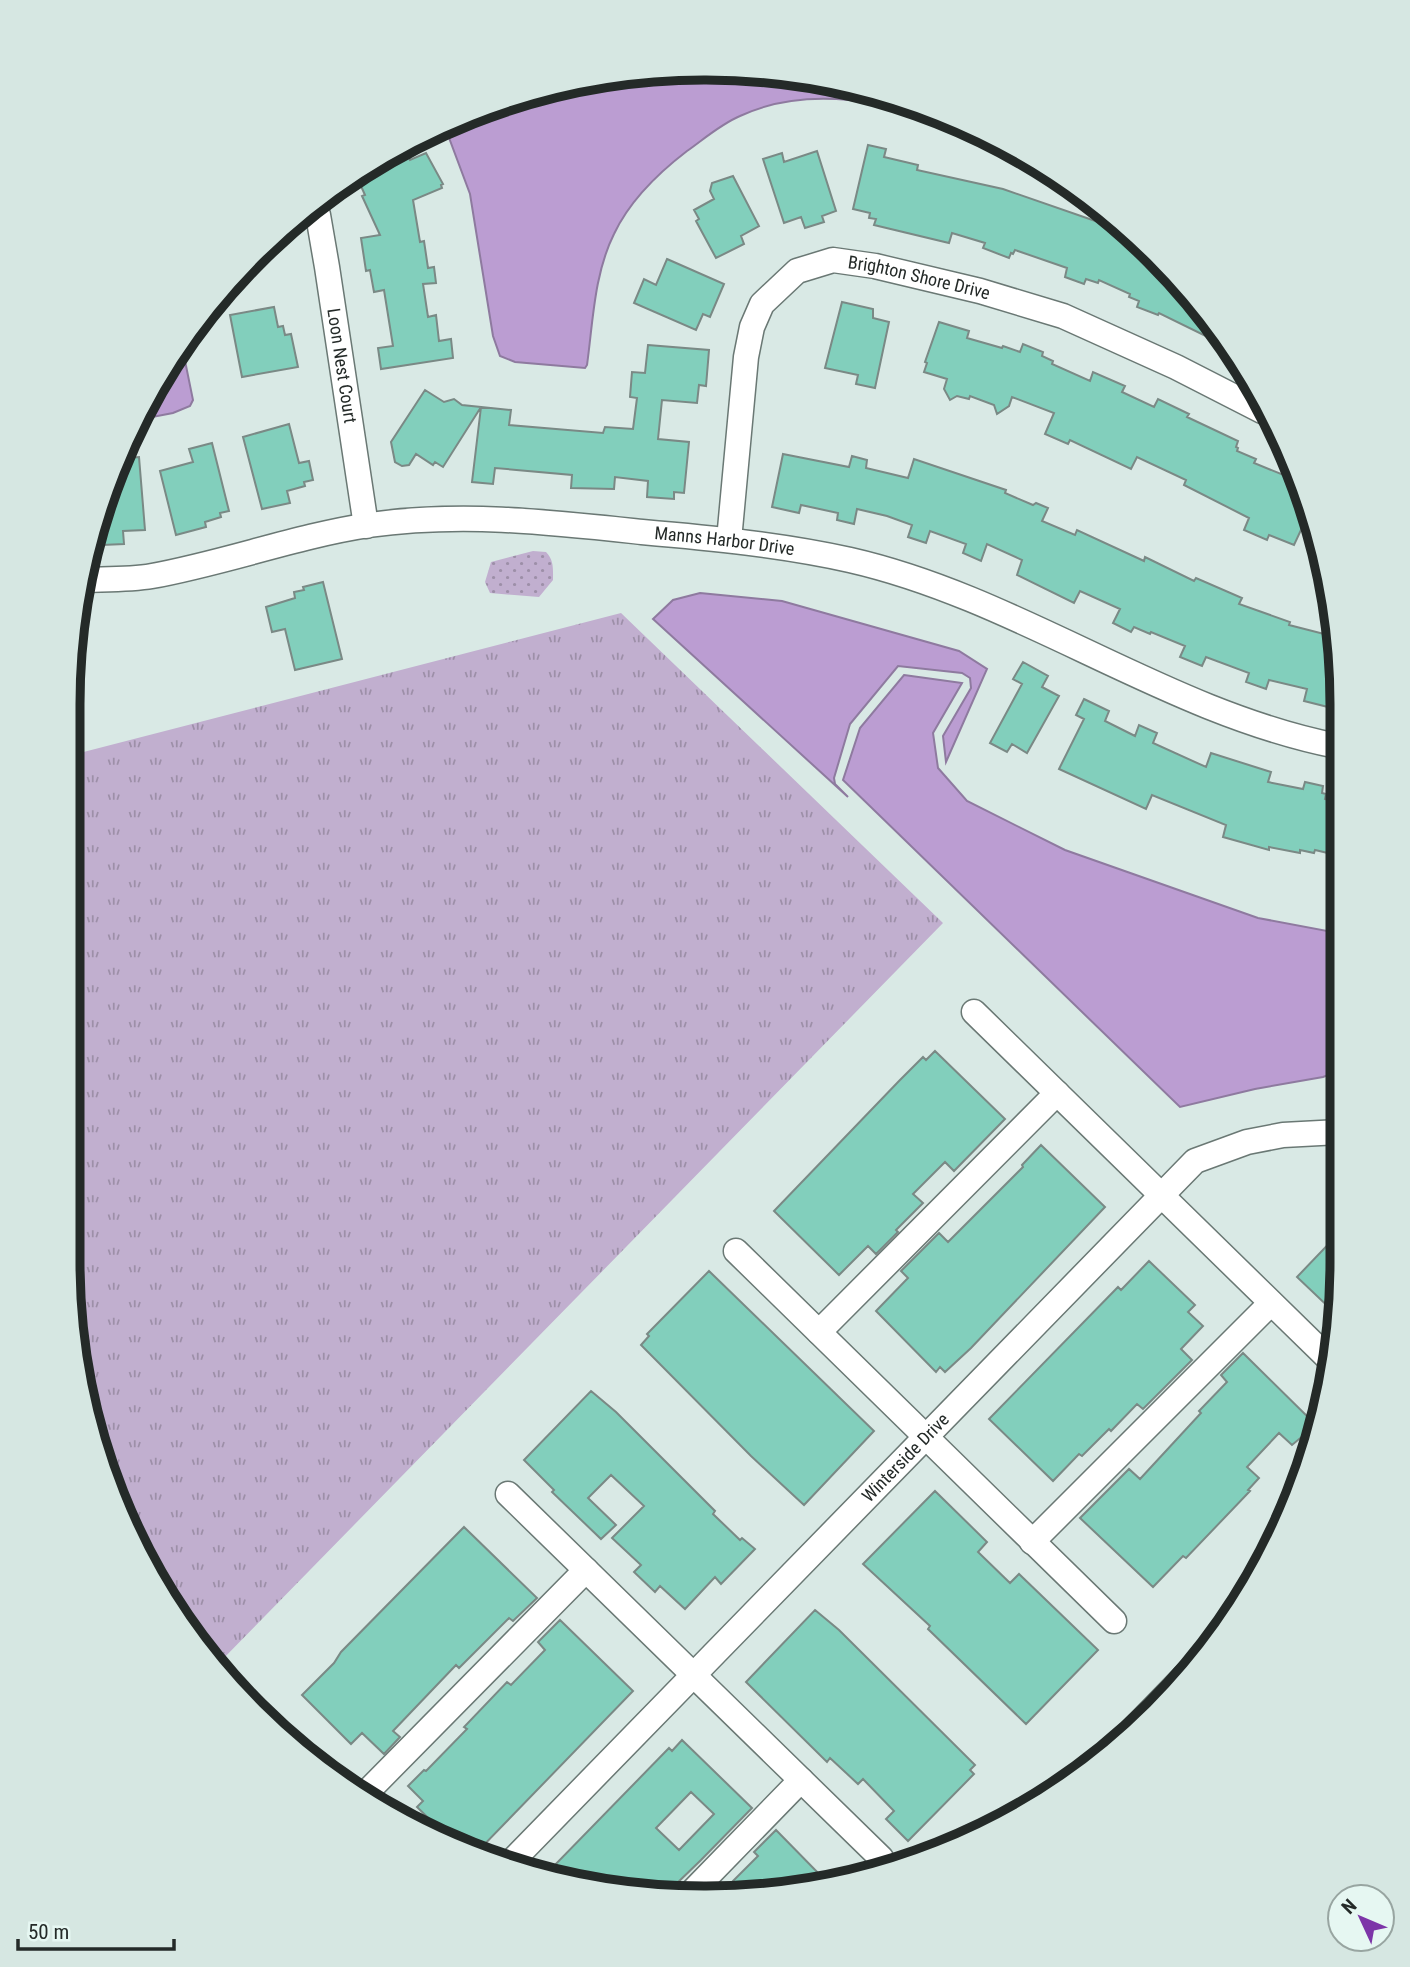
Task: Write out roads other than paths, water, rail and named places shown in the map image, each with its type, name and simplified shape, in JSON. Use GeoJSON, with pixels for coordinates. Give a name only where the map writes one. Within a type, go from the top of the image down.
{"type":"FeatureCollection","features":[{"type":"Feature","properties":{"kind":"street","name":"Loon Nest Court"},"geometry":{"type":"LineString","coordinates":[[318,215],[366,526]]}},
{"type":"Feature","properties":{"kind":"street","name":"Brighton Shore Drive"},"geometry":{"type":"LineString","coordinates":[[729,540],[751,327],[762,304],[797,271],[834,260],[875,266],[980,291],[1063,316],[1176,367],[1253,406]]}},
{"type":"Feature","properties":{"kind":"street","name":"Manns Harbor Drive"},"geometry":{"type":"LineString","coordinates":[[93,579],[150,576],[366,526],[428,519],[509,518],[729,540],[850,560],[954,591],[1236,718],[1330,744]]}},
{"type":"Feature","properties":{"kind":"street"},"geometry":{"type":"LineString","coordinates":[[974,1012],[1323,1353]]}},
{"type":"Feature","properties":{"kind":"street"},"geometry":{"type":"LineString","coordinates":[[819,1332],[1057,1093]]}},
{"type":"Feature","properties":{"kind":"street","name":"Winterside Drive"},"geometry":{"type":"LineString","coordinates":[[516,1857],[1195,1161],[1247,1142],[1283,1135],[1330,1132]]}},
{"type":"Feature","properties":{"kind":"street"},"geometry":{"type":"LineString","coordinates":[[736,1251],[1114,1621]]}},
{"type":"Feature","properties":{"kind":"street"},"geometry":{"type":"LineString","coordinates":[[1032,1542],[1271,1303]]}},
{"type":"Feature","properties":{"kind":"street"},"geometry":{"type":"LineString","coordinates":[[508,1494],[881,1858]]}},
{"type":"Feature","properties":{"kind":"street"},"geometry":{"type":"LineString","coordinates":[[370,1789],[586,1570]]}},
{"type":"Feature","properties":{"kind":"street"},"geometry":{"type":"LineString","coordinates":[[698,1886],[801,1780]]}}]}
